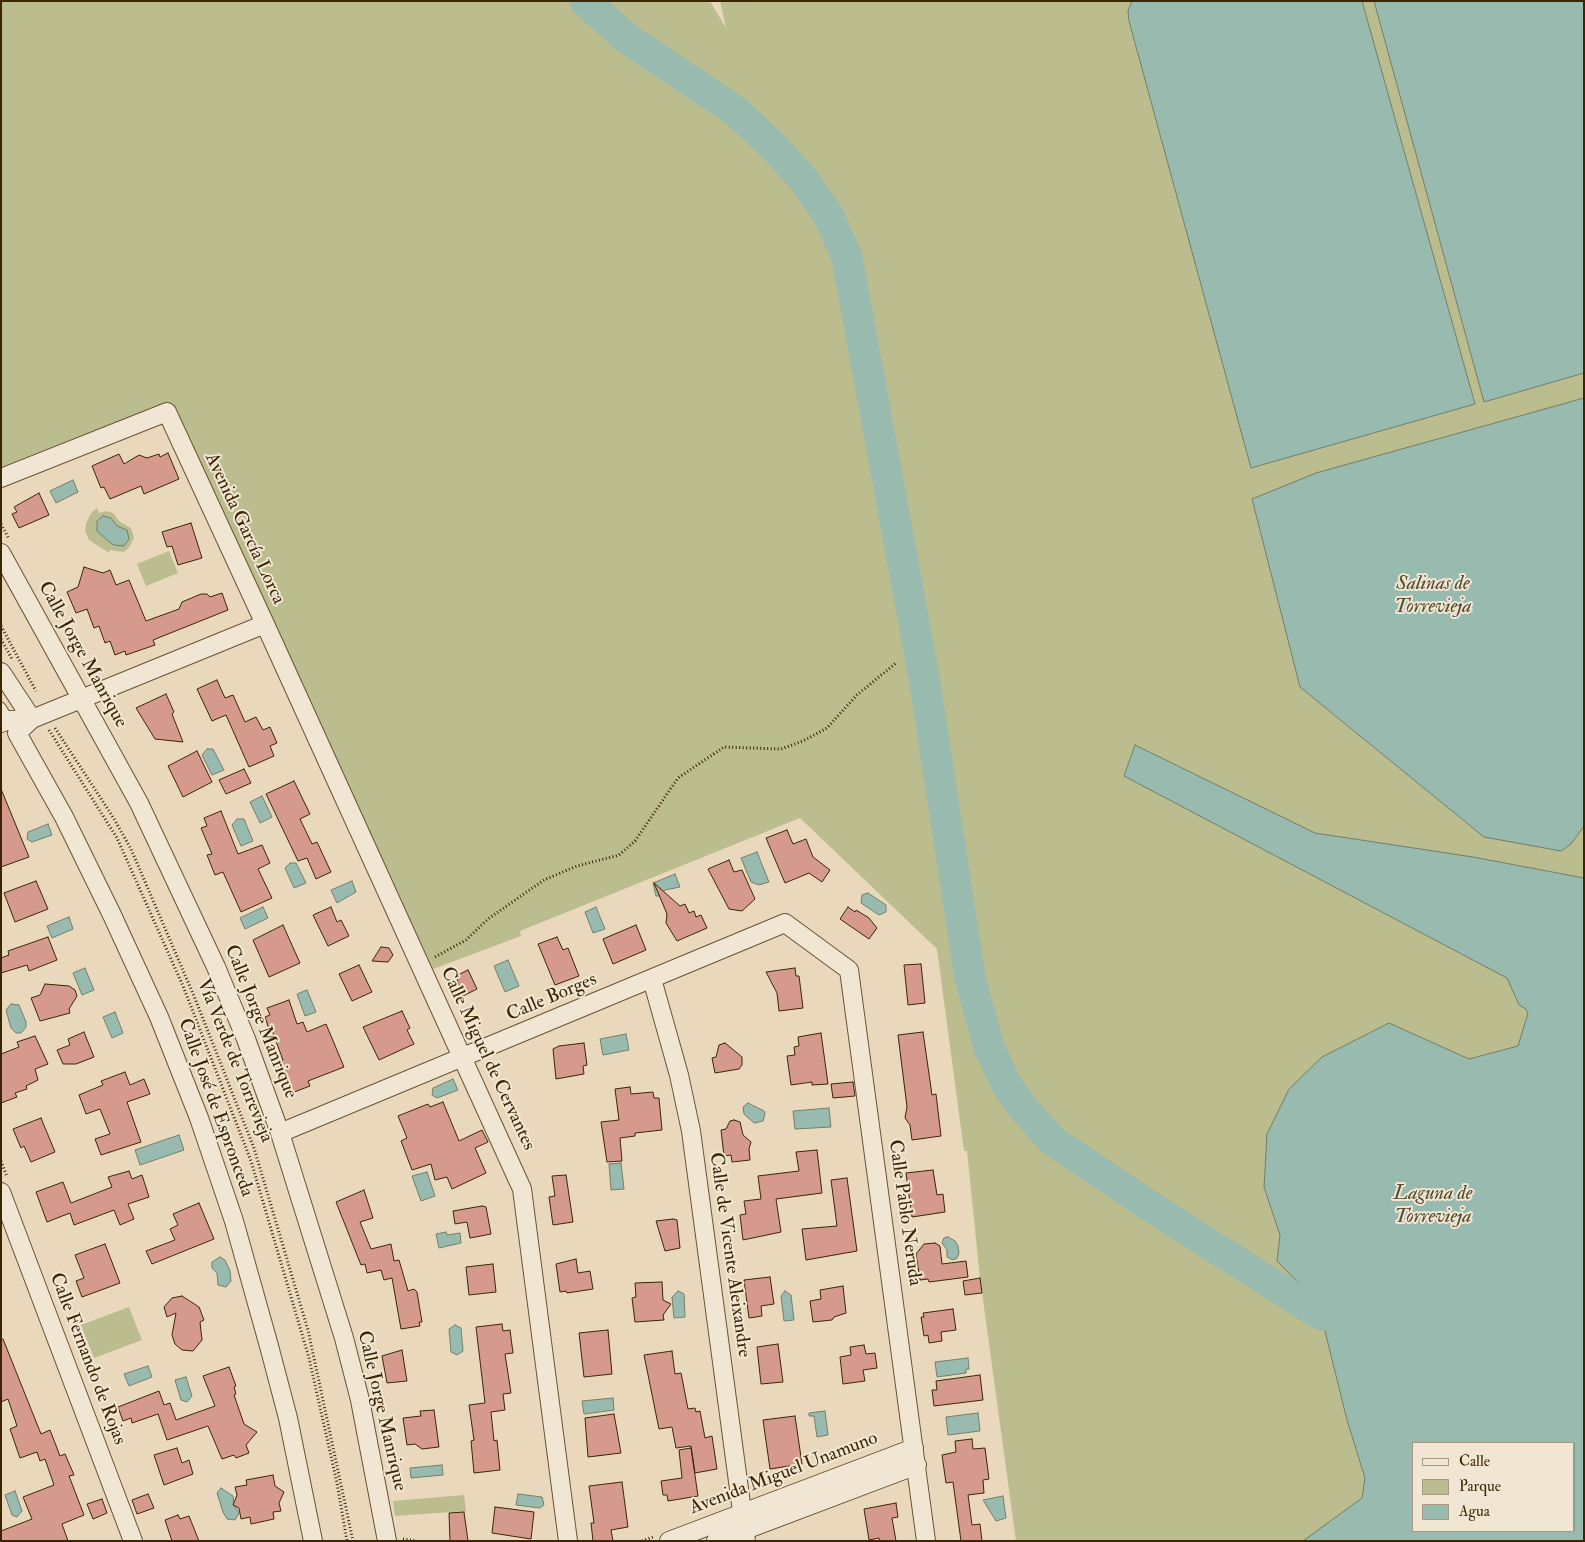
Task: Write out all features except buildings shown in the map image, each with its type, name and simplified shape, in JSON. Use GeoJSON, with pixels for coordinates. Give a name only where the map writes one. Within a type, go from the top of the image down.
{"type":"FeatureCollection","features":[{"type":"Feature","properties":{"kind":"street","name":"Avenida García Lorca"},"geometry":{"type":"LineString","coordinates":[[1,478],[167,412],[265,624],[82,698],[42,719],[6,725]]}},
{"type":"Feature","properties":{"kind":"street","name":"Calle Jorge Manrique"},"geometry":{"type":"LineString","coordinates":[[1,553],[139,803],[209,951],[246,1039],[280,1133],[353,1373],[392,1539]]}},
{"type":"Feature","properties":{"kind":"street","name":"Calle Miguel de Cervantes"},"geometry":{"type":"LineString","coordinates":[[265,624],[522,1189],[568,1541]]}},
{"type":"Feature","properties":{"kind":"street"},"geometry":{"type":"LineString","coordinates":[[1,672],[42,719]]}},
{"type":"Feature","properties":{"kind":"street","name":"Calle José de Espronceda"},"geometry":{"type":"LineString","coordinates":[[6,725],[64,817],[112,915],[158,1017],[199,1118],[234,1221],[269,1346],[288,1418],[313,1541]]}},
{"type":"Feature","properties":{"kind":"street","name":"Calle Borges"},"geometry":{"type":"LineString","coordinates":[[280,1133],[785,923]]}},
{"type":"Feature","properties":{"kind":"street","name":"Calle Pablo Neruda"},"geometry":{"type":"LineString","coordinates":[[785,923],[849,970],[926,1541]]}},
{"type":"Feature","properties":{"kind":"street","name":"Calle de Vicente Aleixandre"},"geometry":{"type":"LineString","coordinates":[[652,979],[680,1075],[691,1131],[744,1528]]}},
{"type":"Feature","properties":{"kind":"street","name":"Calle Fernando de Rojas"},"geometry":{"type":"LineString","coordinates":[[1,1192],[134,1541]]}},
{"type":"Feature","properties":{"kind":"street","name":"Avenida Miguel Unamuno"},"geometry":{"type":"LineString","coordinates":[[716,1541],[916,1456]]}},
{"type":"Feature","properties":{"kind":"street","name":"Avenida Miguel Unamuno"},"geometry":{"type":"LineString","coordinates":[[664,1538],[744,1528]]}},
{"type":"Feature","properties":{"kind":"path","name":"Vía Verde de Torrevieja"},"geometry":{"type":"LineString","coordinates":[[1,626],[42,719],[113,817],[131,849],[194,996],[254,1148],[308,1330],[353,1541]]}},
{"type":"Feature","properties":{"kind":"path"},"geometry":{"type":"LineString","coordinates":[[420,963],[466,940],[488,919],[544,880],[577,866],[619,855],[635,840],[678,778],[724,747],[781,749],[803,741],[827,728],[857,695],[896,663]]}},
{"type":"Feature","properties":{"kind":"path"},"geometry":{"type":"LineString","coordinates":[[42,719],[117,838],[187,995],[248,1151],[309,1358],[335,1474],[346,1541]]}},
{"type":"Feature","properties":{"kind":"path"},"geometry":{"type":"LineString","coordinates":[[642,1541],[664,1538]]}},
{"type":"Feature","properties":{"kind":"path"},"geometry":{"type":"LineString","coordinates":[[392,1539],[416,1541]]}},
{"type":"Feature","properties":{"kind":"green space"},"geometry":{"type":"Polygon","coordinates":[[[1,1],[710,1],[726,28],[720,1],[1584,1],[1584,1541],[1016,1541],[980,1278],[967,1151],[964,1151],[937,949],[800,818],[520,931],[521,936],[433,969],[172,403],[1,470],[1,1]]]}},
{"type":"Feature","properties":{"kind":"green space"},"geometry":{"type":"Polygon","coordinates":[[[97,508],[99,513],[106,511],[113,513],[120,522],[131,528],[134,538],[128,549],[123,552],[110,550],[109,553],[89,540],[85,531],[86,524],[91,513],[97,508]]]}},
{"type":"Feature","properties":{"kind":"green space"},"geometry":{"type":"Polygon","coordinates":[[[169,551],[178,573],[146,586],[137,564],[169,551]]]}},
{"type":"Feature","properties":{"kind":"green space"},"geometry":{"type":"Polygon","coordinates":[[[129,1307],[142,1340],[94,1358],[81,1325],[129,1307]]]}},
{"type":"Feature","properties":{"kind":"green space"},"geometry":{"type":"Polygon","coordinates":[[[464,1495],[466,1511],[395,1516],[393,1501],[464,1495]]]}},
{"type":"Feature","properties":{"kind":"water"},"geometry":{"type":"Polygon","coordinates":[[[1132,1],[1362,1],[1475,404],[1251,468],[1129,21],[1128,11],[1132,1]]]}},
{"type":"Feature","properties":{"kind":"water"},"geometry":{"type":"Polygon","coordinates":[[[1374,1],[1584,1],[1584,373],[1484,402],[1374,1]]]}},
{"type":"Feature","properties":{"kind":"water","name":"Salinas de Torrevieja"},"geometry":{"type":"Polygon","coordinates":[[[1584,398],[1584,826],[1571,844],[1561,851],[1484,837],[1300,687],[1252,499],[1316,473],[1584,398]]]}},
{"type":"Feature","properties":{"kind":"water"},"geometry":{"type":"Polygon","coordinates":[[[73,480],[78,492],[56,503],[50,491],[73,480]]]}},
{"type":"Feature","properties":{"kind":"water"},"geometry":{"type":"Polygon","coordinates":[[[103,516],[111,518],[117,526],[127,530],[129,539],[124,546],[113,545],[97,531],[97,521],[103,516]]]}},
{"type":"Feature","properties":{"kind":"water","name":"Laguna de Torrevieja"},"geometry":{"type":"Polygon","coordinates":[[[1135,745],[1315,833],[1473,857],[1584,878],[1584,1541],[1303,1541],[1362,1498],[1365,1478],[1347,1420],[1321,1315],[1311,1296],[1277,1261],[1280,1235],[1264,1187],[1267,1134],[1289,1089],[1322,1057],[1389,1023],[1469,1059],[1518,1046],[1528,1013],[1526,1009],[1519,1005],[1507,978],[1124,776],[1135,745]]]}},
{"type":"Feature","properties":{"kind":"water"},"geometry":{"type":"Polygon","coordinates":[[[207,749],[213,749],[224,770],[212,775],[202,755],[207,749]]]}},
{"type":"Feature","properties":{"kind":"water"},"geometry":{"type":"Polygon","coordinates":[[[262,796],[272,817],[260,823],[250,802],[262,796]]]}},
{"type":"Feature","properties":{"kind":"water"},"geometry":{"type":"Polygon","coordinates":[[[237,819],[244,819],[253,841],[241,846],[232,825],[237,819]]]}},
{"type":"Feature","properties":{"kind":"water"},"geometry":{"type":"Polygon","coordinates":[[[48,824],[52,835],[32,842],[27,839],[28,832],[48,824]]]}},
{"type":"Feature","properties":{"kind":"water"},"geometry":{"type":"Polygon","coordinates":[[[757,852],[769,882],[759,885],[751,882],[741,858],[757,852]]]}},
{"type":"Feature","properties":{"kind":"water"},"geometry":{"type":"Polygon","coordinates":[[[290,863],[296,863],[306,883],[294,888],[285,868],[290,863]]]}},
{"type":"Feature","properties":{"kind":"water"},"geometry":{"type":"Polygon","coordinates":[[[675,874],[680,887],[665,890],[660,896],[656,896],[653,883],[675,874]]]}},
{"type":"Feature","properties":{"kind":"water"},"geometry":{"type":"Polygon","coordinates":[[[352,881],[356,892],[337,903],[331,890],[352,881]]]}},
{"type":"Feature","properties":{"kind":"water"},"geometry":{"type":"Polygon","coordinates":[[[868,893],[886,905],[886,912],[879,915],[861,903],[862,895],[868,893]]]}},
{"type":"Feature","properties":{"kind":"water"},"geometry":{"type":"Polygon","coordinates":[[[263,907],[268,918],[245,929],[240,918],[263,907]]]}},
{"type":"Feature","properties":{"kind":"water"},"geometry":{"type":"Polygon","coordinates":[[[596,907],[605,929],[593,933],[585,912],[596,907]]]}},
{"type":"Feature","properties":{"kind":"water"},"geometry":{"type":"Polygon","coordinates":[[[69,917],[73,929],[52,938],[47,926],[69,917]]]}},
{"type":"Feature","properties":{"kind":"water"},"geometry":{"type":"Polygon","coordinates":[[[508,960],[519,986],[505,992],[494,966],[508,960]]]}},
{"type":"Feature","properties":{"kind":"water"},"geometry":{"type":"Polygon","coordinates":[[[85,968],[94,990],[82,995],[73,973],[85,968]]]}},
{"type":"Feature","properties":{"kind":"water"},"geometry":{"type":"Polygon","coordinates":[[[307,990],[316,1012],[305,1016],[297,994],[307,990]]]}},
{"type":"Feature","properties":{"kind":"water"},"geometry":{"type":"Polygon","coordinates":[[[11,1004],[19,1005],[26,1022],[26,1027],[21,1033],[16,1033],[11,1028],[6,1010],[11,1004]]]}},
{"type":"Feature","properties":{"kind":"water"},"geometry":{"type":"Polygon","coordinates":[[[115,1012],[123,1033],[112,1038],[103,1017],[115,1012]]]}},
{"type":"Feature","properties":{"kind":"water"},"geometry":{"type":"Polygon","coordinates":[[[626,1034],[629,1050],[603,1055],[600,1039],[626,1034]]]}},
{"type":"Feature","properties":{"kind":"water"},"geometry":{"type":"Polygon","coordinates":[[[453,1079],[458,1090],[437,1098],[432,1095],[433,1088],[453,1079]]]}},
{"type":"Feature","properties":{"kind":"water"},"geometry":{"type":"Polygon","coordinates":[[[748,1103],[764,1111],[763,1121],[754,1123],[744,1114],[743,1107],[748,1103]]]}},
{"type":"Feature","properties":{"kind":"water"},"geometry":{"type":"Polygon","coordinates":[[[829,1108],[831,1127],[795,1129],[793,1111],[829,1108]]]}},
{"type":"Feature","properties":{"kind":"water"},"geometry":{"type":"Polygon","coordinates":[[[179,1135],[184,1150],[140,1165],[135,1150],[179,1135]]]}},
{"type":"Feature","properties":{"kind":"water"},"geometry":{"type":"Polygon","coordinates":[[[621,1163],[624,1189],[611,1190],[609,1164],[621,1163]]]}},
{"type":"Feature","properties":{"kind":"water"},"geometry":{"type":"Polygon","coordinates":[[[427,1172],[435,1196],[421,1201],[412,1176],[427,1172]]]}},
{"type":"Feature","properties":{"kind":"water"},"geometry":{"type":"Polygon","coordinates":[[[446,1232],[447,1235],[460,1233],[461,1243],[439,1248],[436,1234],[446,1232]]]}},
{"type":"Feature","properties":{"kind":"water"},"geometry":{"type":"Polygon","coordinates":[[[948,1237],[955,1241],[958,1246],[959,1253],[957,1258],[953,1260],[947,1257],[947,1250],[942,1243],[944,1238],[948,1237]]]}},
{"type":"Feature","properties":{"kind":"water"},"geometry":{"type":"Polygon","coordinates":[[[220,1257],[225,1260],[230,1271],[231,1281],[226,1287],[218,1285],[217,1273],[212,1268],[212,1262],[220,1257]]]}},
{"type":"Feature","properties":{"kind":"water"},"geometry":{"type":"Polygon","coordinates":[[[678,1291],[684,1294],[685,1317],[674,1318],[672,1297],[678,1291]]]}},
{"type":"Feature","properties":{"kind":"water"},"geometry":{"type":"Polygon","coordinates":[[[785,1291],[791,1295],[794,1320],[784,1321],[781,1296],[785,1291]]]}},
{"type":"Feature","properties":{"kind":"water"},"geometry":{"type":"Polygon","coordinates":[[[455,1325],[461,1328],[463,1351],[457,1355],[451,1352],[449,1329],[455,1325]]]}},
{"type":"Feature","properties":{"kind":"water"},"geometry":{"type":"Polygon","coordinates":[[[968,1358],[969,1369],[966,1369],[966,1373],[937,1377],[935,1362],[968,1358]]]}},
{"type":"Feature","properties":{"kind":"water"},"geometry":{"type":"Polygon","coordinates":[[[148,1366],[152,1377],[129,1386],[124,1374],[148,1366]]]}},
{"type":"Feature","properties":{"kind":"water"},"geometry":{"type":"Polygon","coordinates":[[[186,1377],[192,1396],[187,1402],[181,1400],[175,1380],[186,1377]]]}},
{"type":"Feature","properties":{"kind":"water"},"geometry":{"type":"Polygon","coordinates":[[[613,1398],[614,1410],[584,1414],[582,1401],[613,1398]]]}},
{"type":"Feature","properties":{"kind":"water"},"geometry":{"type":"Polygon","coordinates":[[[825,1411],[828,1435],[817,1437],[814,1416],[809,1416],[809,1413],[825,1411]]]}},
{"type":"Feature","properties":{"kind":"water"},"geometry":{"type":"Polygon","coordinates":[[[978,1413],[980,1431],[948,1435],[946,1417],[978,1413]]]}},
{"type":"Feature","properties":{"kind":"water"},"geometry":{"type":"Polygon","coordinates":[[[442,1465],[443,1475],[411,1478],[410,1468],[442,1465]]]}},
{"type":"Feature","properties":{"kind":"water"},"geometry":{"type":"Polygon","coordinates":[[[221,1488],[233,1496],[234,1505],[239,1513],[235,1520],[227,1519],[223,1512],[217,1493],[221,1488]]]}},
{"type":"Feature","properties":{"kind":"water"},"geometry":{"type":"Polygon","coordinates":[[[15,1491],[22,1511],[17,1517],[12,1515],[5,1495],[15,1491]]]}},
{"type":"Feature","properties":{"kind":"water"},"geometry":{"type":"Polygon","coordinates":[[[518,1494],[542,1497],[544,1505],[540,1508],[516,1505],[518,1494]]]}},
{"type":"Feature","properties":{"kind":"water"},"geometry":{"type":"Polygon","coordinates":[[[1003,1496],[1006,1518],[996,1521],[983,1500],[1003,1496]]]}},
{"type":"Feature","properties":{"kind":"waterway"},"geometry":{"type":"LineString","coordinates":[[585,1],[625,37],[737,112],[776,149],[803,179],[829,216],[847,258],[925,683],[970,978],[989,1047],[1006,1084],[1023,1108],[1053,1141],[1145,1203],[1321,1315]]}}]}
